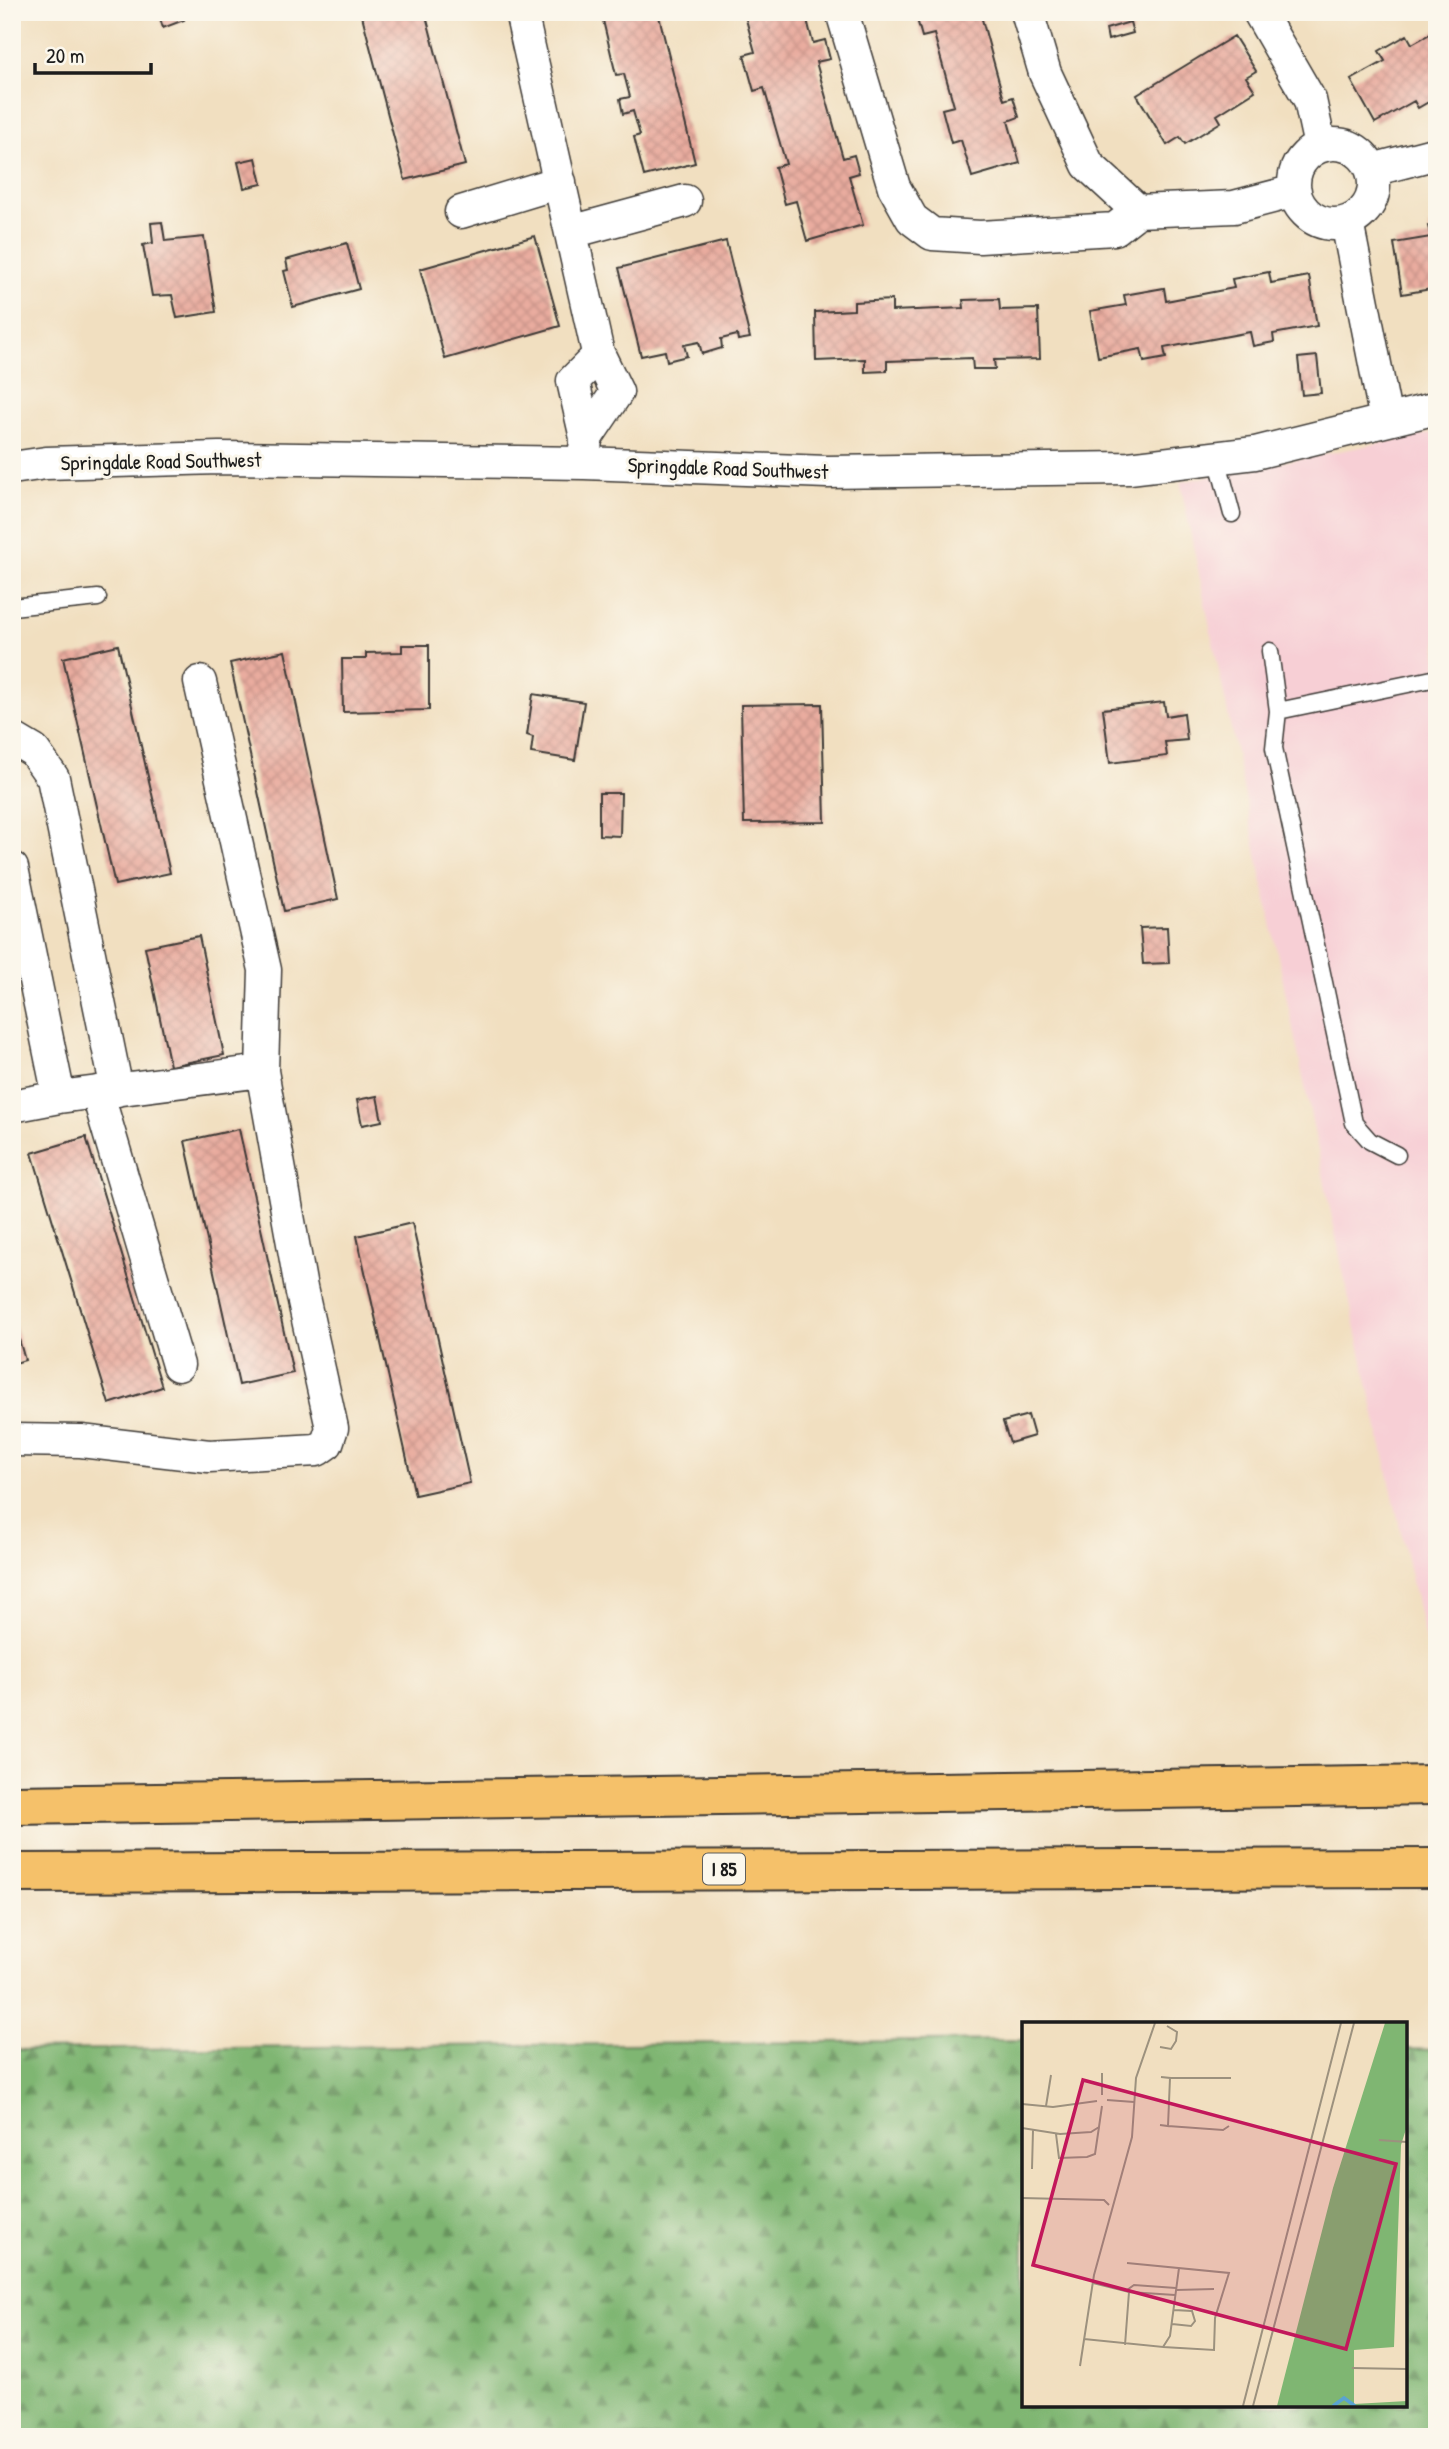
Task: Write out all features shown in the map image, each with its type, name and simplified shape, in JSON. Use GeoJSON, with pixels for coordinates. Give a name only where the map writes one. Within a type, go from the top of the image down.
{"type":"FeatureCollection","features":[{"type":"Feature","properties":{"kind":"highway"},"geometry":{"type":"LineString","coordinates":[[12,1805],[1437,1785]]}},
{"type":"Feature","properties":{"kind":"highway","name":"I 85"},"geometry":{"type":"LineString","coordinates":[[12,1873],[1437,1868]]}},
{"type":"Feature","properties":{"kind":"street"},"geometry":{"type":"LineString","coordinates":[[521,12],[599,355],[573,381],[585,451]]}},
{"type":"Feature","properties":{"kind":"street"},"geometry":{"type":"LineString","coordinates":[[842,12],[894,187],[912,219],[932,234],[980,237],[1115,229],[1138,211],[1234,208],[1295,191]]}},
{"type":"Feature","properties":{"kind":"street"},"geometry":{"type":"LineString","coordinates":[[1027,12],[1045,74],[1088,165],[1138,211]]}},
{"type":"Feature","properties":{"kind":"street"},"geometry":{"type":"LineString","coordinates":[[1258,12],[1310,100],[1320,146]]}},
{"type":"Feature","properties":{"kind":"street"},"geometry":{"type":"LineString","coordinates":[[1345,145],[1357,151],[1372,170],[1373,195],[1367,207],[1347,222],[1320,221],[1300,203],[1295,191],[1300,164],[1320,146],[1345,145]]}},
{"type":"Feature","properties":{"kind":"street"},"geometry":{"type":"LineString","coordinates":[[1372,170],[1437,153]]}},
{"type":"Feature","properties":{"kind":"street"},"geometry":{"type":"LineString","coordinates":[[461,212],[560,182]]}},
{"type":"Feature","properties":{"kind":"street"},"geometry":{"type":"LineString","coordinates":[[571,232],[685,201]]}},
{"type":"Feature","properties":{"kind":"street"},"geometry":{"type":"LineString","coordinates":[[1347,222],[1386,421]]}},
{"type":"Feature","properties":{"kind":"street","name":"Springdale Road Southwest"},"geometry":{"type":"LineString","coordinates":[[12,468],[46,463],[585,451],[828,472],[1129,468],[1255,453],[1437,408]]}},
{"type":"Feature","properties":{"kind":"street"},"geometry":{"type":"LineString","coordinates":[[12,1440],[82,1441],[209,1456],[317,1450],[327,1443],[332,1428],[301,1288],[262,1071],[265,970],[200,682]]}},
{"type":"Feature","properties":{"kind":"street"},"geometry":{"type":"LineString","coordinates":[[12,738],[34,751],[53,778],[107,1091],[178,1365]]}},
{"type":"Feature","properties":{"kind":"street"},"geometry":{"type":"LineString","coordinates":[[12,867],[59,1097]]}},
{"type":"Feature","properties":{"kind":"street"},"geometry":{"type":"LineString","coordinates":[[12,1106],[59,1097],[262,1071]]}},
{"type":"Feature","properties":{"kind":"lane"},"geometry":{"type":"LineString","coordinates":[[1217,458],[1232,514]]}},
{"type":"Feature","properties":{"kind":"lane"},"geometry":{"type":"LineString","coordinates":[[12,607],[98,598]]}},
{"type":"Feature","properties":{"kind":"lane"},"geometry":{"type":"LineString","coordinates":[[1270,651],[1278,711],[1274,748],[1354,1123],[1370,1141],[1397,1154]]}},
{"type":"Feature","properties":{"kind":"lane"},"geometry":{"type":"LineString","coordinates":[[1278,711],[1437,678]]}},
{"type":"Feature","properties":{"kind":"shaded area"},"geometry":{"type":"Polygon","coordinates":[[[1437,432],[1437,1662],[1430,1662],[1344,1276],[1180,482],[1437,432]]]}},
{"type":"Feature","properties":{"kind":"green space"},"geometry":{"type":"Polygon","coordinates":[[[1022,2040],[1022,2407],[1407,2407],[1407,2049],[1437,2050],[1437,2437],[12,2437],[12,2050],[1022,2040]]]}},
{"type":"Feature","properties":{"kind":"building"},"geometry":{"type":"Polygon","coordinates":[[[158,12],[181,12],[184,20],[163,28],[158,12]]]}},
{"type":"Feature","properties":{"kind":"building"},"geometry":{"type":"Polygon","coordinates":[[[361,12],[425,12],[465,165],[405,180],[361,12]]]}},
{"type":"Feature","properties":{"kind":"building"},"geometry":{"type":"Polygon","coordinates":[[[601,12],[658,12],[695,163],[644,176],[634,137],[640,135],[633,111],[623,114],[620,99],[630,97],[624,74],[616,75],[601,12]]]}},
{"type":"Feature","properties":{"kind":"building"},"geometry":{"type":"Polygon","coordinates":[[[744,12],[805,12],[813,43],[825,40],[830,59],[816,62],[843,158],[854,155],[859,173],[849,176],[863,225],[807,241],[796,201],[785,204],[775,167],[786,164],[764,88],[754,91],[744,55],[755,52],[744,12]]]}},
{"type":"Feature","properties":{"kind":"building"},"geometry":{"type":"Polygon","coordinates":[[[915,12],[980,12],[1004,100],[1013,97],[1019,117],[1008,121],[1020,163],[972,177],[961,140],[951,143],[942,109],[954,106],[934,34],[922,37],[915,12]]]}},
{"type":"Feature","properties":{"kind":"building"},"geometry":{"type":"Polygon","coordinates":[[[1130,22],[1133,33],[1108,40],[1106,29],[1130,22]]]}},
{"type":"Feature","properties":{"kind":"building"},"geometry":{"type":"Polygon","coordinates":[[[1437,30],[1437,87],[1434,88],[1437,97],[1418,108],[1414,101],[1375,123],[1351,80],[1385,61],[1379,51],[1407,35],[1412,44],[1437,30]]]}},
{"type":"Feature","properties":{"kind":"building"},"geometry":{"type":"Polygon","coordinates":[[[1234,36],[1256,71],[1246,77],[1255,91],[1217,115],[1221,122],[1185,144],[1180,137],[1167,145],[1137,95],[1234,36]]]}},
{"type":"Feature","properties":{"kind":"building"},"geometry":{"type":"Polygon","coordinates":[[[256,158],[262,184],[244,188],[238,162],[256,158]]]}},
{"type":"Feature","properties":{"kind":"building"},"geometry":{"type":"Polygon","coordinates":[[[162,222],[165,241],[204,237],[216,312],[177,318],[172,295],[152,296],[143,245],[153,243],[151,223],[162,222]]]}},
{"type":"Feature","properties":{"kind":"building"},"geometry":{"type":"Polygon","coordinates":[[[1437,225],[1437,288],[1402,294],[1394,243],[1431,237],[1428,226],[1437,225]]]}},
{"type":"Feature","properties":{"kind":"building"},"geometry":{"type":"Polygon","coordinates":[[[535,236],[560,326],[445,359],[420,269],[535,236]]]}},
{"type":"Feature","properties":{"kind":"building"},"geometry":{"type":"Polygon","coordinates":[[[726,241],[750,338],[738,340],[737,335],[721,339],[722,348],[702,354],[699,342],[684,345],[687,356],[667,361],[665,351],[641,356],[619,268],[726,241]]]}},
{"type":"Feature","properties":{"kind":"building"},"geometry":{"type":"Polygon","coordinates":[[[347,243],[359,289],[293,307],[284,271],[288,270],[286,260],[347,243]]]}},
{"type":"Feature","properties":{"kind":"building"},"geometry":{"type":"Polygon","coordinates":[[[1269,272],[1271,283],[1309,276],[1317,326],[1273,334],[1274,342],[1253,346],[1250,332],[1164,348],[1166,358],[1144,362],[1141,349],[1098,357],[1090,311],[1126,305],[1124,295],[1164,288],[1166,301],[1234,288],[1232,279],[1269,272]]]}},
{"type":"Feature","properties":{"kind":"building"},"geometry":{"type":"Polygon","coordinates":[[[999,299],[1000,310],[1038,309],[1040,359],[994,360],[995,369],[973,369],[972,358],[887,361],[887,371],[865,372],[865,359],[816,361],[815,312],[854,310],[854,302],[892,300],[892,311],[964,308],[963,300],[999,299]]]}},
{"type":"Feature","properties":{"kind":"building"},"geometry":{"type":"Polygon","coordinates":[[[1317,356],[1321,393],[1302,395],[1298,358],[1317,356]]]}},
{"type":"Feature","properties":{"kind":"building"},"geometry":{"type":"Polygon","coordinates":[[[118,645],[170,873],[115,885],[63,658],[118,645]]]}},
{"type":"Feature","properties":{"kind":"building"},"geometry":{"type":"Polygon","coordinates":[[[402,645],[429,645],[429,710],[343,712],[342,659],[366,659],[366,653],[402,652],[402,645]]]}},
{"type":"Feature","properties":{"kind":"building"},"geometry":{"type":"Polygon","coordinates":[[[285,651],[338,899],[284,911],[230,663],[285,651]]]}},
{"type":"Feature","properties":{"kind":"building"},"geometry":{"type":"Polygon","coordinates":[[[533,694],[584,702],[575,760],[531,753],[533,737],[527,735],[533,694]]]}},
{"type":"Feature","properties":{"kind":"building"},"geometry":{"type":"Polygon","coordinates":[[[1164,702],[1166,716],[1184,713],[1187,740],[1165,742],[1167,756],[1110,763],[1103,709],[1164,702]]]}},
{"type":"Feature","properties":{"kind":"building"},"geometry":{"type":"Polygon","coordinates":[[[822,704],[825,822],[744,823],[741,705],[822,704]]]}},
{"type":"Feature","properties":{"kind":"building"},"geometry":{"type":"Polygon","coordinates":[[[599,793],[621,793],[620,836],[599,835],[599,793]]]}},
{"type":"Feature","properties":{"kind":"building"},"geometry":{"type":"Polygon","coordinates":[[[1167,927],[1169,963],[1143,964],[1140,928],[1167,927]]]}},
{"type":"Feature","properties":{"kind":"building"},"geometry":{"type":"Polygon","coordinates":[[[199,936],[224,1055],[170,1066],[145,947],[199,936]]]}},
{"type":"Feature","properties":{"kind":"building"},"geometry":{"type":"Polygon","coordinates":[[[377,1096],[382,1121],[362,1125],[357,1100],[377,1096]]]}},
{"type":"Feature","properties":{"kind":"building"},"geometry":{"type":"Polygon","coordinates":[[[239,1129],[293,1373],[239,1385],[185,1141],[239,1129]]]}},
{"type":"Feature","properties":{"kind":"building"},"geometry":{"type":"Polygon","coordinates":[[[86,1137],[162,1387],[109,1404],[32,1153],[86,1137]]]}},
{"type":"Feature","properties":{"kind":"building"},"geometry":{"type":"Polygon","coordinates":[[[412,1223],[470,1483],[415,1495],[357,1236],[412,1223]]]}},
{"type":"Feature","properties":{"kind":"building"},"geometry":{"type":"Polygon","coordinates":[[[12,1320],[25,1360],[12,1364],[12,1320]]]}},
{"type":"Feature","properties":{"kind":"building"},"geometry":{"type":"Polygon","coordinates":[[[1028,1415],[1034,1436],[1010,1443],[1003,1422],[1028,1415]]]}}]}
